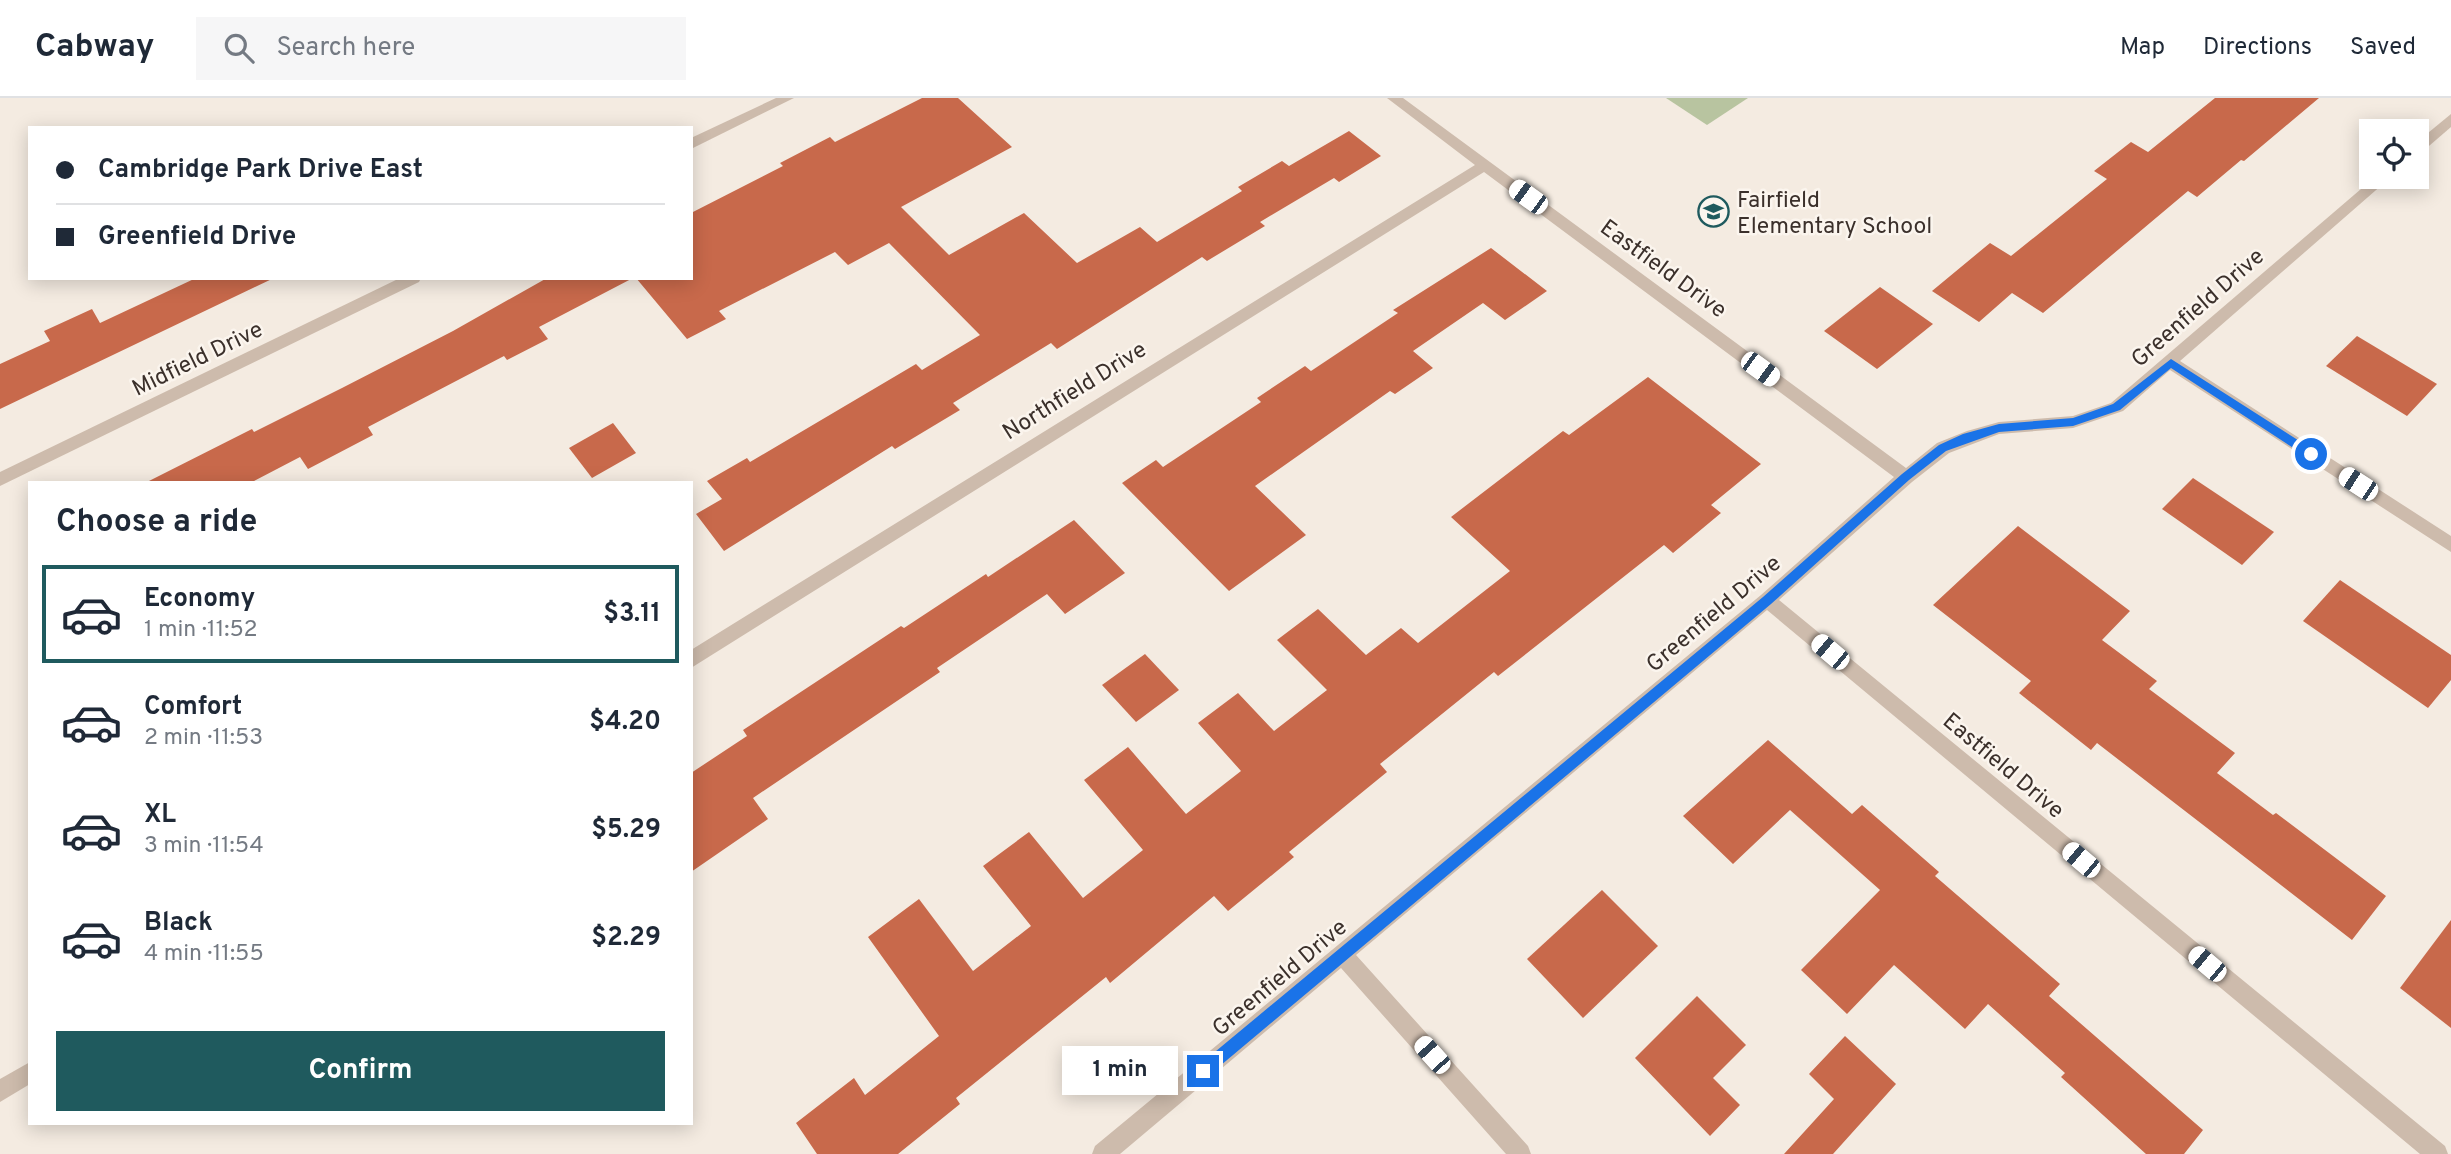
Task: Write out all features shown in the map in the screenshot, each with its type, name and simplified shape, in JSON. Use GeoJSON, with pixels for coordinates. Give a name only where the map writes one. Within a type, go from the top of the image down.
{"type":"FeatureCollection","features":[{"type":"Feature","properties":{"kind":"street"},"geometry":{"type":"LineString","coordinates":[[693,143],[787,98]]}},
{"type":"Feature","properties":{"kind":"street","name":"Eastfield Drive"},"geometry":{"type":"LineString","coordinates":[[1394,98],[1906,477]]}},
{"type":"Feature","properties":{"kind":"street"},"geometry":{"type":"LineString","coordinates":[[2429,138],[2451,119]]}},
{"type":"Feature","properties":{"kind":"street","name":"Northfield Drive"},"geometry":{"type":"LineString","coordinates":[[693,659],[1485,166]]}},
{"type":"Feature","properties":{"kind":"street","name":"Greenfield Drive"},"geometry":{"type":"LineString","coordinates":[[1103,1154],[1767,600],[1906,477],[1943,448],[1967,437],[1999,428],[2073,422],[2117,407],[2371,189]]}},
{"type":"Feature","properties":{"kind":"street","name":"Midfield Drive"},"geometry":{"type":"LineString","coordinates":[[0,479],[410,280]]}},
{"type":"Feature","properties":{"kind":"street"},"geometry":{"type":"LineString","coordinates":[[2171,363],[2451,545]]}},
{"type":"Feature","properties":{"kind":"street","name":"Eastfield Drive"},"geometry":{"type":"LineString","coordinates":[[1767,600],[2437,1154]]}},
{"type":"Feature","properties":{"kind":"street"},"geometry":{"type":"LineString","coordinates":[[1343,955],[1520,1154]]}},
{"type":"Feature","properties":{"kind":"street"},"geometry":{"type":"LineString","coordinates":[[0,1091],[28,1073]]}},
{"type":"Feature","properties":{"kind":"green space"},"geometry":{"type":"Polygon","coordinates":[[[1666,98],[1748,98],[1707,125],[1666,98]]]}},
{"type":"Feature","properties":{"kind":"building"},"geometry":{"type":"Polygon","coordinates":[[[922,98],[958,98],[1012,147],[901,207],[949,255],[1024,213],[1077,263],[1140,227],[1157,242],[1242,191],[1238,187],[1282,161],[1289,166],[1349,131],[1381,156],[1339,182],[1334,178],[1260,222],[1265,226],[1207,261],[1202,257],[1057,349],[1051,343],[953,403],[960,410],[895,449],[892,446],[724,551],[696,514],[722,499],[707,481],[747,458],[750,462],[916,364],[922,370],[980,335],[889,243],[848,265],[835,252],[719,311],[726,319],[687,339],[638,280],[693,280],[693,212],[783,166],[780,163],[830,137],[835,142],[922,98]]]}},
{"type":"Feature","properties":{"kind":"building"},"geometry":{"type":"Polygon","coordinates":[[[2215,98],[2319,98],[2197,197],[2188,191],[2043,313],[2012,293],[1979,322],[1932,291],[1990,243],[2011,256],[2107,179],[2094,171],[2131,142],[2148,152],[2215,98]]]}},
{"type":"Feature","properties":{"kind":"building"},"geometry":{"type":"Polygon","coordinates":[[[1491,248],[1547,291],[1505,320],[1483,303],[1413,351],[1433,368],[1395,394],[1390,391],[1255,486],[1306,535],[1229,591],[1122,483],[1156,460],[1163,467],[1261,402],[1257,398],[1305,366],[1311,371],[1398,313],[1393,310],[1491,248]]]}},
{"type":"Feature","properties":{"kind":"building"},"geometry":{"type":"Polygon","coordinates":[[[192,280],[270,280],[0,409],[0,364],[50,341],[44,331],[92,309],[100,323],[192,280]]]}},
{"type":"Feature","properties":{"kind":"building"},"geometry":{"type":"Polygon","coordinates":[[[543,280],[629,280],[539,327],[548,339],[507,360],[504,356],[368,427],[373,435],[308,469],[300,457],[254,481],[149,481],[252,429],[254,432],[453,331],[543,280]]]}},
{"type":"Feature","properties":{"kind":"building"},"geometry":{"type":"Polygon","coordinates":[[[1880,287],[1933,324],[1877,369],[1824,331],[1880,287]]]}},
{"type":"Feature","properties":{"kind":"building"},"geometry":{"type":"Polygon","coordinates":[[[2357,336],[2437,384],[2407,416],[2326,366],[2357,336]]]}},
{"type":"Feature","properties":{"kind":"building"},"geometry":{"type":"Polygon","coordinates":[[[1648,377],[1761,464],[1711,505],[1721,513],[1673,553],[1664,545],[1498,676],[1494,672],[1380,764],[1387,772],[1289,852],[1294,857],[1228,911],[1214,896],[1110,983],[1106,977],[956,1098],[960,1104],[898,1154],[817,1154],[796,1123],[854,1078],[865,1095],[939,1036],[868,937],[919,899],[973,971],[1031,926],[983,866],[1029,832],[1083,898],[1143,850],[1084,780],[1128,747],[1186,814],[1241,771],[1198,723],[1238,693],[1274,731],[1327,690],[1277,640],[1318,609],[1366,655],[1401,628],[1418,643],[1510,571],[1451,517],[1563,431],[1569,435],[1648,377]]]}},
{"type":"Feature","properties":{"kind":"building"},"geometry":{"type":"Polygon","coordinates":[[[613,423],[636,453],[592,478],[569,448],[613,423]]]}},
{"type":"Feature","properties":{"kind":"building"},"geometry":{"type":"Polygon","coordinates":[[[2193,478],[2274,532],[2242,565],[2162,509],[2193,478]]]}},
{"type":"Feature","properties":{"kind":"building"},"geometry":{"type":"Polygon","coordinates":[[[1074,520],[1125,573],[1065,614],[1047,594],[937,668],[940,672],[753,798],[768,819],[693,871],[693,772],[747,736],[743,730],[901,626],[904,628],[986,574],[988,577],[1074,520]]]}},
{"type":"Feature","properties":{"kind":"building"},"geometry":{"type":"Polygon","coordinates":[[[2018,526],[2130,611],[2102,640],[2157,681],[2149,689],[2235,753],[2217,773],[2273,815],[2276,813],[2386,896],[2352,940],[2097,743],[2091,750],[2019,693],[2031,681],[1933,605],[2018,526]]]}},
{"type":"Feature","properties":{"kind":"building"},"geometry":{"type":"Polygon","coordinates":[[[2340,580],[2451,655],[2451,680],[2428,708],[2303,621],[2340,580]]]}},
{"type":"Feature","properties":{"kind":"building"},"geometry":{"type":"Polygon","coordinates":[[[1145,654],[1179,690],[1136,722],[1102,685],[1145,654]]]}},
{"type":"Feature","properties":{"kind":"building"},"geometry":{"type":"Polygon","coordinates":[[[1768,740],[1852,814],[1862,805],[1939,872],[1935,876],[2060,984],[2049,996],[2203,1130],[2184,1154],[2146,1154],[2061,1077],[2065,1073],[1988,1004],[1965,1029],[1894,965],[1847,1014],[1801,970],[1880,890],[1790,810],[1733,864],[1683,816],[1768,740]]]}},
{"type":"Feature","properties":{"kind":"building"},"geometry":{"type":"Polygon","coordinates":[[[1602,890],[1658,946],[1583,1018],[1527,959],[1602,890]]]}},
{"type":"Feature","properties":{"kind":"building"},"geometry":{"type":"Polygon","coordinates":[[[2451,920],[2451,1028],[2400,988],[2451,920]]]}},
{"type":"Feature","properties":{"kind":"building"},"geometry":{"type":"Polygon","coordinates":[[[1697,996],[1746,1045],[1713,1078],[1740,1105],[1710,1136],[1635,1058],[1697,996]]]}},
{"type":"Feature","properties":{"kind":"building"},"geometry":{"type":"Polygon","coordinates":[[[1845,1036],[1896,1084],[1833,1154],[1784,1154],[1834,1099],[1809,1074],[1845,1036]]]}},
{"type":"Feature","properties":{"kind":"place","name":"Fairfield Elementary School"},"geometry":{"type":"Point","coordinates":[1714,212]}},
{"type":"Feature","properties":{"kind":"route"},"geometry":{"type":"LineString","coordinates":[[1203,1071],[1767,600],[1906,477],[1943,448],[1967,437],[1999,428],[2073,422],[2117,407],[2171,363],[2311,454]]}}]}
